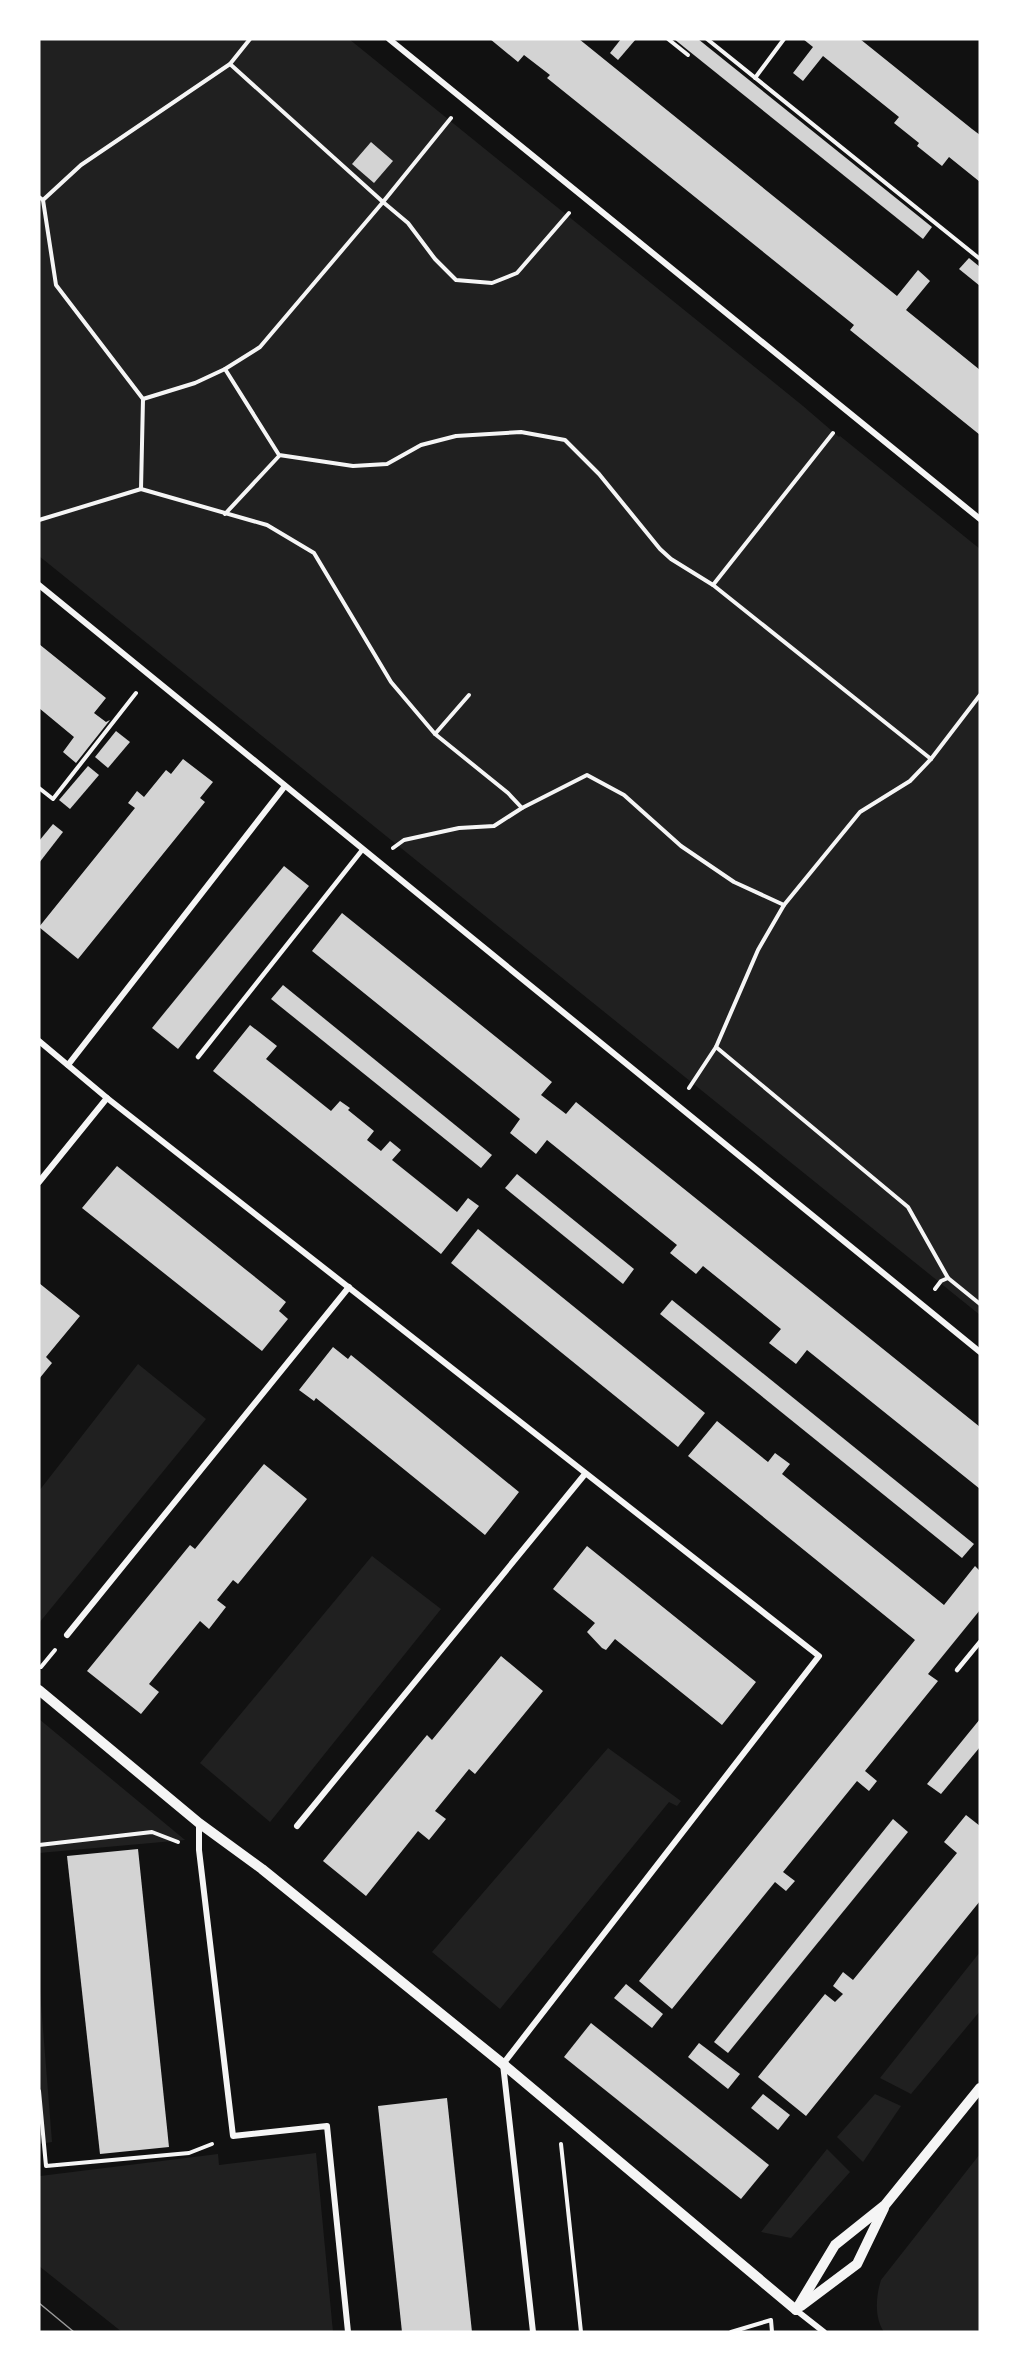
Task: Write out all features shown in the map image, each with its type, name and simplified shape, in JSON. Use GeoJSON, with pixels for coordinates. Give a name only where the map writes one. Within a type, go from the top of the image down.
{"type":"FeatureCollection","features":[{"type":"Feature","properties":{"kind":"street"},"geometry":{"type":"LineString","coordinates":[[388,39],[980,519]]}},
{"type":"Feature","properties":{"kind":"street"},"geometry":{"type":"LineString","coordinates":[[39,585],[980,1352]]}},
{"type":"Feature","properties":{"kind":"street"},"geometry":{"type":"LineString","coordinates":[[68,1065],[285,786]]}},
{"type":"Feature","properties":{"kind":"street"},"geometry":{"type":"LineString","coordinates":[[39,1041],[107,1098],[819,1656],[503,2064],[533,2332]]}},
{"type":"Feature","properties":{"kind":"street"},"geometry":{"type":"LineString","coordinates":[[39,1182],[107,1098]]}},
{"type":"Feature","properties":{"kind":"street"},"geometry":{"type":"LineString","coordinates":[[67,1635],[350,1287]]}},
{"type":"Feature","properties":{"kind":"street"},"geometry":{"type":"LineString","coordinates":[[297,1826],[585,1474]]}},
{"type":"Feature","properties":{"kind":"street"},"geometry":{"type":"LineString","coordinates":[[39,1690],[199,1823],[262,1869],[503,2064],[824,2332]]}},
{"type":"Feature","properties":{"kind":"street"},"geometry":{"type":"LineString","coordinates":[[199,1823],[199,1850],[233,2136],[327,2126],[348,2332]]}},
{"type":"Feature","properties":{"kind":"street"},"geometry":{"type":"LineString","coordinates":[[796,2310],[835,2245],[885,2205],[980,2088]]}},
{"type":"Feature","properties":{"kind":"street"},"geometry":{"type":"LineString","coordinates":[[796,2310],[857,2264],[885,2205]]}},
{"type":"Feature","properties":{"kind":"lane"},"geometry":{"type":"LineString","coordinates":[[198,1057],[363,849]]}},
{"type":"Feature","properties":{"kind":"lane"},"geometry":{"type":"LineString","coordinates":[[957,1670],[980,1642]]}},
{"type":"Feature","properties":{"kind":"path"},"geometry":{"type":"LineString","coordinates":[[141,489],[143,399],[56,285],[41,199],[81,165],[230,64],[250,39]]}},
{"type":"Feature","properties":{"kind":"path"},"geometry":{"type":"LineString","coordinates":[[668,39],[688,55]]}},
{"type":"Feature","properties":{"kind":"path"},"geometry":{"type":"LineString","coordinates":[[706,39],[980,259]]}},
{"type":"Feature","properties":{"kind":"path"},"geometry":{"type":"LineString","coordinates":[[755,78],[784,39]]}},
{"type":"Feature","properties":{"kind":"path"},"geometry":{"type":"LineString","coordinates":[[230,64],[408,224],[435,259],[456,280],[492,283],[517,273],[583,197]]}},
{"type":"Feature","properties":{"kind":"path"},"geometry":{"type":"LineString","coordinates":[[143,399],[195,383],[225,369],[260,347],[465,101]]}},
{"type":"Feature","properties":{"kind":"path"},"geometry":{"type":"LineString","coordinates":[[225,369],[279,455],[353,466],[387,464],[421,445],[456,436],[521,432],[566,440],[599,474],[660,549],[671,559],[713,585],[931,759]]}},
{"type":"Feature","properties":{"kind":"path"},"geometry":{"type":"LineString","coordinates":[[713,585],[833,433]]}},
{"type":"Feature","properties":{"kind":"path"},"geometry":{"type":"LineString","coordinates":[[224,514],[279,455]]}},
{"type":"Feature","properties":{"kind":"path"},"geometry":{"type":"LineString","coordinates":[[39,520],[141,489],[267,525],[314,553],[391,682],[435,734],[508,793],[522,808]]}},
{"type":"Feature","properties":{"kind":"path"},"geometry":{"type":"LineString","coordinates":[[39,788],[53,799],[149,675]]}},
{"type":"Feature","properties":{"kind":"path"},"geometry":{"type":"LineString","coordinates":[[435,734],[469,695]]}},
{"type":"Feature","properties":{"kind":"path"},"geometry":{"type":"LineString","coordinates":[[678,1106],[716,1047],[758,950],[784,905],[860,812],[910,781],[931,759],[980,695]]}},
{"type":"Feature","properties":{"kind":"path"},"geometry":{"type":"LineString","coordinates":[[376,860],[404,840],[459,828],[494,826],[522,808],[587,775],[624,795],[681,846],[734,882],[784,905]]}},
{"type":"Feature","properties":{"kind":"path"},"geometry":{"type":"LineString","coordinates":[[716,1047],[908,1207],[948,1278],[980,1304]]}},
{"type":"Feature","properties":{"kind":"path"},"geometry":{"type":"LineString","coordinates":[[922,1305],[941,1281],[948,1278]]}},
{"type":"Feature","properties":{"kind":"path"},"geometry":{"type":"LineString","coordinates":[[39,1845],[152,1832],[199,1850]]}},
{"type":"Feature","properties":{"kind":"path"},"geometry":{"type":"LineString","coordinates":[[39,2091],[46,2166],[189,2153],[233,2136]]}},
{"type":"Feature","properties":{"kind":"path"},"geometry":{"type":"LineString","coordinates":[[560,2134],[581,2332]]}},
{"type":"Feature","properties":{"kind":"path"},"geometry":{"type":"LineString","coordinates":[[762,2312],[777,2326]]}},
{"type":"Feature","properties":{"kind":"path"},"geometry":{"type":"LineString","coordinates":[[731,2332],[771,2320]]}},
{"type":"Feature","properties":{"kind":"path"},"geometry":{"type":"LineString","coordinates":[[771,2320],[772,2332]]}},
{"type":"Feature","properties":{"kind":"shaded area"},"geometry":{"type":"Polygon","coordinates":[[[39,39],[349,39],[980,549],[980,1315],[39,556],[39,39]]]}},
{"type":"Feature","properties":{"kind":"shaded area"},"geometry":{"type":"Polygon","coordinates":[[[138,1364],[206,1419],[39,1623],[39,1491],[138,1364]]]}},
{"type":"Feature","properties":{"kind":"shaded area"},"geometry":{"type":"Polygon","coordinates":[[[372,1556],[441,1609],[270,1822],[200,1763],[372,1556]]]}},
{"type":"Feature","properties":{"kind":"shaded area"},"geometry":{"type":"Polygon","coordinates":[[[39,1719],[185,1840],[39,1853],[39,1719]]]}},
{"type":"Feature","properties":{"kind":"shaded area"},"geometry":{"type":"Polygon","coordinates":[[[608,1748],[681,1801],[677,1806],[669,1802],[500,2009],[432,1952],[608,1748]]]}},
{"type":"Feature","properties":{"kind":"shaded area"},"geometry":{"type":"Polygon","coordinates":[[[980,1952],[980,2011],[911,2094],[880,2078],[980,1952]]]}},
{"type":"Feature","properties":{"kind":"shaded area"},"geometry":{"type":"Polygon","coordinates":[[[39,1979],[52,2142],[39,2144],[39,1979]]]}},
{"type":"Feature","properties":{"kind":"shaded area"},"geometry":{"type":"Polygon","coordinates":[[[875,2094],[901,2106],[863,2162],[837,2137],[875,2094]]]}},
{"type":"Feature","properties":{"kind":"shaded area"},"geometry":{"type":"Polygon","coordinates":[[[827,2149],[850,2172],[791,2238],[761,2232],[827,2149]]]}},
{"type":"Feature","properties":{"kind":"shaded area"},"geometry":{"type":"Polygon","coordinates":[[[316,2153],[333,2332],[122,2332],[39,2266],[39,2173],[40,2176],[218,2154],[219,2165],[316,2153]]]}},
{"type":"Feature","properties":{"kind":"shaded area"},"geometry":{"type":"Polygon","coordinates":[[[980,2154],[980,2332],[884,2332],[877,2306],[881,2280],[980,2154]]]}},
{"type":"Feature","properties":{"kind":"building"},"geometry":{"type":"Polygon","coordinates":[[[490,39],[579,39],[897,296],[918,270],[930,281],[906,310],[980,370],[980,435],[850,330],[854,325],[547,78],[550,75],[524,55],[518,62],[490,39]]]}},
{"type":"Feature","properties":{"kind":"building"},"geometry":{"type":"Polygon","coordinates":[[[621,39],[636,39],[618,60],[610,53],[621,39]]]}},
{"type":"Feature","properties":{"kind":"building"},"geometry":{"type":"Polygon","coordinates":[[[674,39],[698,39],[932,227],[923,239],[674,39]]]}},
{"type":"Feature","properties":{"kind":"building"},"geometry":{"type":"Polygon","coordinates":[[[803,39],[860,39],[980,135],[980,182],[949,157],[942,166],[917,146],[919,143],[894,123],[899,117],[823,56],[803,81],[793,73],[813,47],[803,39]]]}},
{"type":"Feature","properties":{"kind":"building"},"geometry":{"type":"Polygon","coordinates":[[[371,142],[393,161],[374,183],[352,164],[371,142]]]}},
{"type":"Feature","properties":{"kind":"building"},"geometry":{"type":"Polygon","coordinates":[[[969,258],[980,267],[980,286],[959,269],[969,258]]]}},
{"type":"Feature","properties":{"kind":"building"},"geometry":{"type":"Polygon","coordinates":[[[39,644],[106,698],[94,713],[106,722],[110,720],[76,763],[63,752],[74,737],[39,708],[39,644]]]}},
{"type":"Feature","properties":{"kind":"building"},"geometry":{"type":"Polygon","coordinates":[[[116,731],[130,742],[108,768],[95,757],[116,731]]]}},
{"type":"Feature","properties":{"kind":"building"},"geometry":{"type":"Polygon","coordinates":[[[183,759],[213,782],[200,798],[205,802],[78,959],[39,927],[135,808],[128,803],[137,791],[144,797],[166,770],[171,774],[183,759]]]}},
{"type":"Feature","properties":{"kind":"building"},"geometry":{"type":"Polygon","coordinates":[[[88,766],[99,775],[70,809],[59,800],[88,766]]]}},
{"type":"Feature","properties":{"kind":"building"},"geometry":{"type":"Polygon","coordinates":[[[53,824],[63,832],[39,863],[39,841],[53,824]]]}},
{"type":"Feature","properties":{"kind":"building"},"geometry":{"type":"Polygon","coordinates":[[[284,866],[309,886],[178,1049],[152,1028],[284,866]]]}},
{"type":"Feature","properties":{"kind":"building"},"geometry":{"type":"Polygon","coordinates":[[[342,913],[552,1082],[541,1095],[566,1114],[576,1102],[980,1427],[980,1489],[807,1350],[796,1364],[769,1343],[781,1329],[703,1266],[696,1274],[670,1253],[677,1245],[547,1140],[536,1154],[510,1133],[520,1119],[312,951],[342,913]]]}},
{"type":"Feature","properties":{"kind":"building"},"geometry":{"type":"Polygon","coordinates":[[[283,985],[492,1155],[481,1168],[271,999],[283,985]]]}},
{"type":"Feature","properties":{"kind":"building"},"geometry":{"type":"Polygon","coordinates":[[[250,1025],[277,1046],[266,1059],[331,1111],[340,1101],[350,1108],[348,1110],[374,1131],[367,1140],[381,1151],[390,1141],[401,1150],[392,1160],[457,1212],[468,1198],[479,1206],[441,1254],[213,1071],[250,1025]]]}},
{"type":"Feature","properties":{"kind":"building"},"geometry":{"type":"Polygon","coordinates":[[[117,1166],[286,1302],[279,1311],[288,1319],[262,1351],[82,1208],[117,1166]]]}},
{"type":"Feature","properties":{"kind":"building"},"geometry":{"type":"Polygon","coordinates":[[[517,1174],[634,1269],[623,1284],[505,1188],[517,1174]]]}},
{"type":"Feature","properties":{"kind":"building"},"geometry":{"type":"Polygon","coordinates":[[[478,1229],[705,1413],[678,1447],[451,1263],[478,1229]]]}},
{"type":"Feature","properties":{"kind":"building"},"geometry":{"type":"Polygon","coordinates":[[[39,1283],[80,1316],[46,1357],[52,1363],[39,1379],[39,1283]]]}},
{"type":"Feature","properties":{"kind":"building"},"geometry":{"type":"Polygon","coordinates":[[[672,1300],[974,1544],[962,1558],[660,1314],[672,1300]]]}},
{"type":"Feature","properties":{"kind":"building"},"geometry":{"type":"Polygon","coordinates":[[[333,1347],[348,1359],[351,1355],[519,1492],[485,1535],[316,1398],[314,1401],[299,1390],[333,1347]]]}},
{"type":"Feature","properties":{"kind":"building"},"geometry":{"type":"Polygon","coordinates":[[[717,1421],[768,1462],[775,1453],[790,1464],[782,1474],[944,1605],[975,1566],[980,1571],[980,1610],[928,1674],[938,1681],[865,1771],[877,1781],[869,1791],[857,1781],[783,1872],[795,1881],[786,1891],[775,1882],[672,2009],[639,1981],[915,1640],[688,1456],[717,1421]]]}},
{"type":"Feature","properties":{"kind":"building"},"geometry":{"type":"Polygon","coordinates":[[[264,1464],[307,1499],[238,1584],[233,1580],[217,1600],[226,1607],[209,1629],[200,1621],[149,1684],[159,1692],[141,1714],[87,1671],[190,1545],[195,1549],[264,1464]]]}},
{"type":"Feature","properties":{"kind":"building"},"geometry":{"type":"Polygon","coordinates":[[[587,1546],[756,1682],[722,1725],[615,1639],[606,1650],[602,1648],[587,1632],[595,1623],[553,1589],[587,1546]]]}},
{"type":"Feature","properties":{"kind":"building"},"geometry":{"type":"Polygon","coordinates":[[[501,1656],[543,1691],[475,1774],[469,1769],[435,1811],[446,1819],[429,1840],[418,1831],[366,1896],[323,1861],[427,1735],[432,1740],[501,1656]]]}},
{"type":"Feature","properties":{"kind":"building"},"geometry":{"type":"Polygon","coordinates":[[[980,1719],[980,1747],[941,1794],[927,1784],[980,1719]]]}},
{"type":"Feature","properties":{"kind":"building"},"geometry":{"type":"Polygon","coordinates":[[[966,1815],[980,1826],[980,1901],[806,2116],[758,2077],[825,1994],[835,2002],[843,1994],[833,1986],[843,1972],[853,1980],[957,1853],[944,1842],[966,1815]]]}},
{"type":"Feature","properties":{"kind":"building"},"geometry":{"type":"Polygon","coordinates":[[[893,1819],[908,1832],[728,2053],[714,2042],[893,1819]]]}},
{"type":"Feature","properties":{"kind":"building"},"geometry":{"type":"Polygon","coordinates":[[[138,1849],[169,2147],[100,2154],[67,1856],[138,1849]]]}},
{"type":"Feature","properties":{"kind":"building"},"geometry":{"type":"Polygon","coordinates":[[[626,1984],[663,2014],[652,2028],[614,1998],[626,1984]]]}},
{"type":"Feature","properties":{"kind":"building"},"geometry":{"type":"Polygon","coordinates":[[[591,2023],[769,2165],[741,2199],[564,2057],[591,2023]]]}},
{"type":"Feature","properties":{"kind":"building"},"geometry":{"type":"Polygon","coordinates":[[[699,2043],[740,2074],[728,2089],[688,2057],[699,2043]]]}},
{"type":"Feature","properties":{"kind":"building"},"geometry":{"type":"Polygon","coordinates":[[[763,2094],[790,2115],[778,2130],[751,2108],[763,2094]]]}},
{"type":"Feature","properties":{"kind":"building"},"geometry":{"type":"Polygon","coordinates":[[[447,2098],[472,2332],[402,2332],[378,2106],[447,2098]]]}},
{"type":"Feature","properties":{"kind":"tram line"},"geometry":{"type":"LineString","coordinates":[[39,2303],[74,2332]]}}]}
